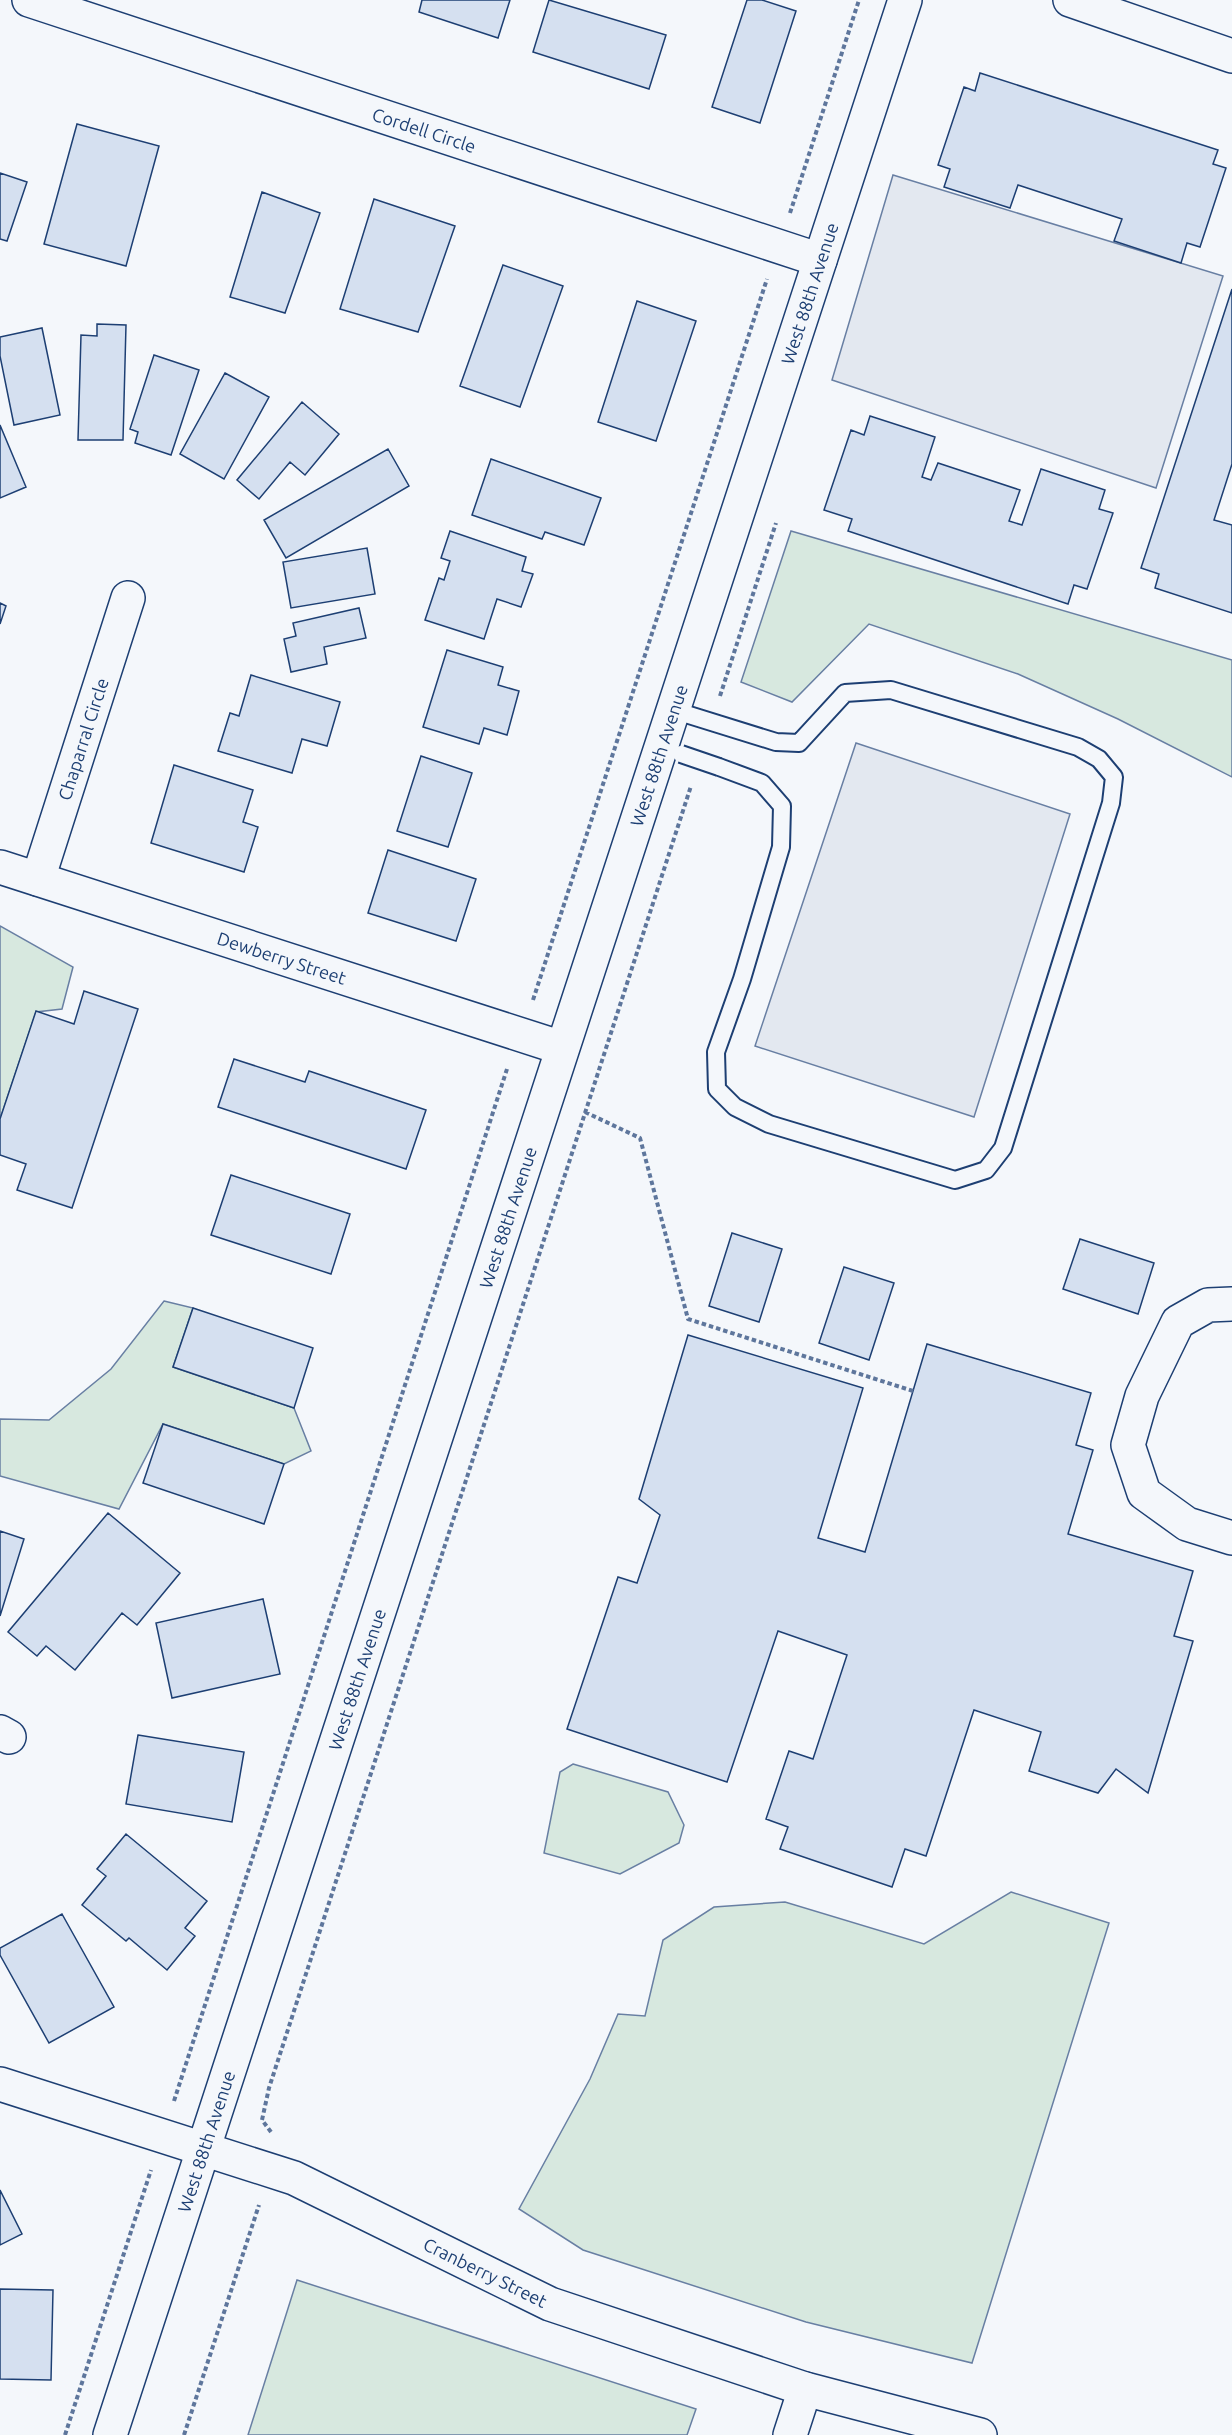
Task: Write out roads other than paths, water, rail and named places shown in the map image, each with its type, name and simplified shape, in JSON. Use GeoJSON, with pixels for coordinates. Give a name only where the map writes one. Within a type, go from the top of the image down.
{"type":"FeatureCollection","features":[{"type":"Feature","properties":{"kind":"street","name":"Cordell Circle"},"geometry":{"type":"LineString","coordinates":[[29,0],[820,260]]}},
{"type":"Feature","properties":{"kind":"street","name":"West 88th Avenue"},"geometry":{"type":"LineString","coordinates":[[110,2435],[562,1048],[671,750],[673,710],[904,0]]}},
{"type":"Feature","properties":{"kind":"street"},"geometry":{"type":"LineString","coordinates":[[1070,0],[1232,56]]}},
{"type":"Feature","properties":{"kind":"street","name":"Chaparral Circle"},"geometry":{"type":"LineString","coordinates":[[38,879],[128,598]]}},
{"type":"Feature","properties":{"kind":"street","name":"Dewberry Street"},"geometry":{"type":"LineString","coordinates":[[0,867],[562,1048]]}},
{"type":"Feature","properties":{"kind":"street"},"geometry":{"type":"LineString","coordinates":[[1232,1304],[1208,1305],[1178,1322],[1142,1396],[1128,1445],[1144,1493],[1187,1524],[1232,1538]]}},
{"type":"Feature","properties":{"kind":"street","name":"Cranberry Street"},"geometry":{"type":"LineString","coordinates":[[0,2084],[294,2178],[550,2304],[805,2389],[980,2435]]}},
{"type":"Feature","properties":{"kind":"street"},"geometry":{"type":"LineString","coordinates":[[790,2435],[805,2389]]}},
{"type":"Feature","properties":{"kind":"lane"},"geometry":{"type":"LineString","coordinates":[[671,750],[762,783],[782,807],[781,847],[742,979],[716,1052],[717,1089],[735,1107],[769,1124],[886,1160],[955,1180],[986,1170],[1002,1148],[1013,1115],[1110,803],[1114,777],[1100,759],[1078,747],[891,690],[845,693],[799,743],[776,742],[673,710]]}}]}
